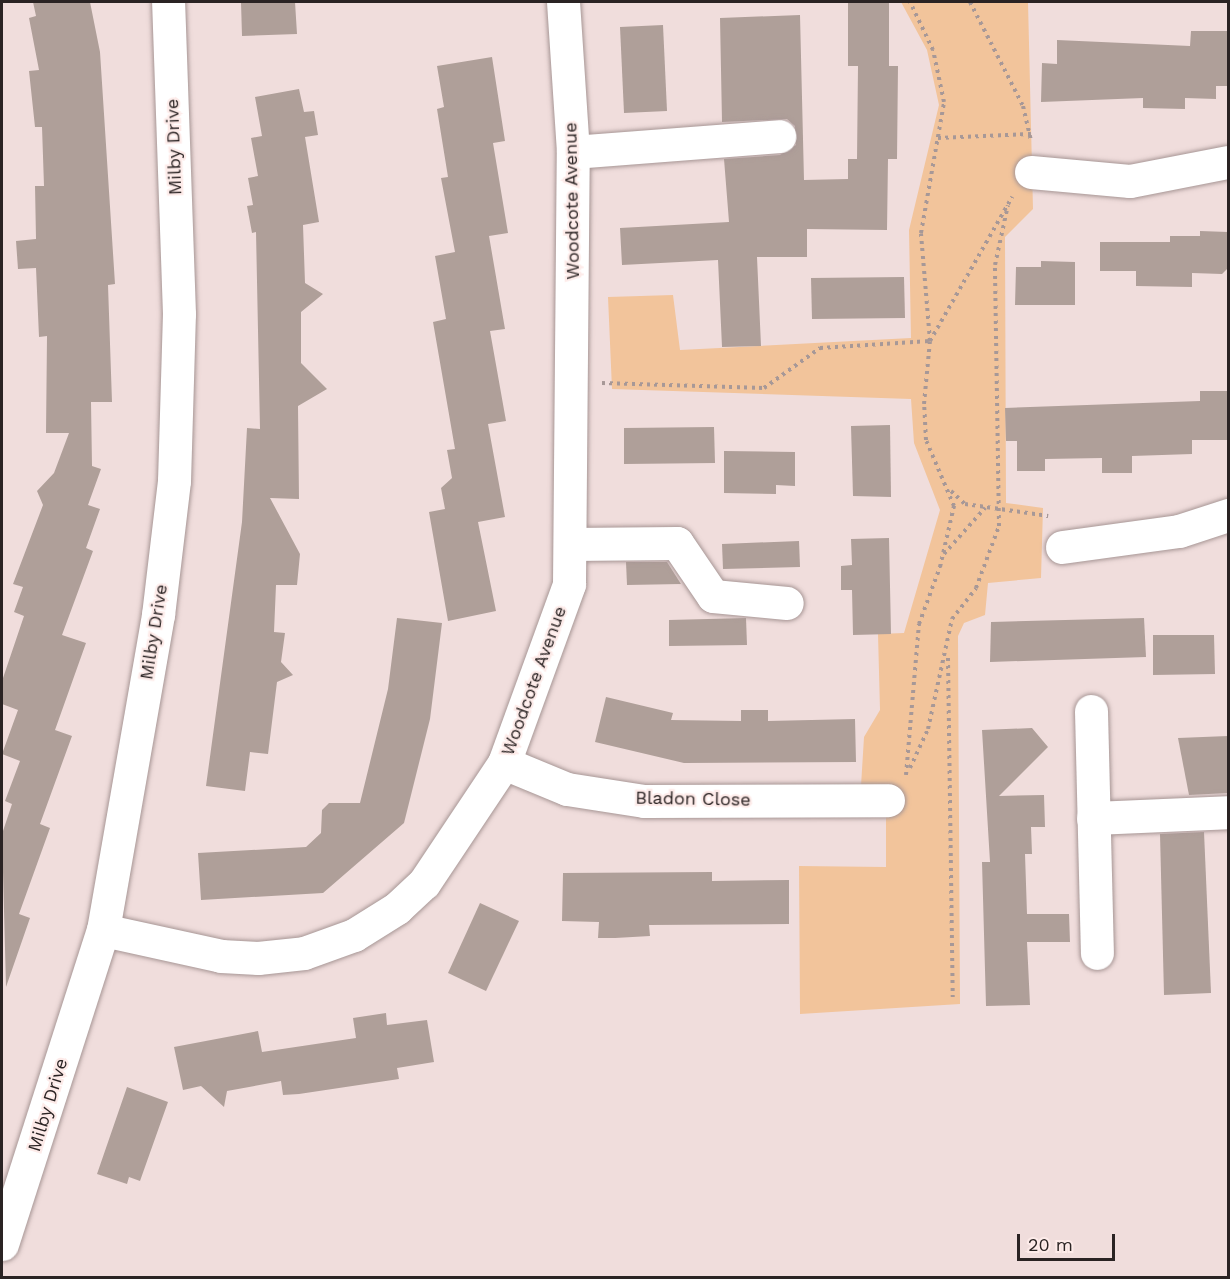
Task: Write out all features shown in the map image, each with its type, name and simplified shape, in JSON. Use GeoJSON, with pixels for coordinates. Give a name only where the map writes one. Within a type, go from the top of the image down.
{"type":"FeatureCollection","features":[{"type":"Feature","properties":{"kind":"street","name":"Milby Drive"},"geometry":{"type":"LineString","coordinates":[[2,1244],[103,930],[158,615],[174,481],[178,314],[168,2]]}},
{"type":"Feature","properties":{"kind":"street","name":"Woodcote Avenue"},"geometry":{"type":"LineString","coordinates":[[103,930],[221,956],[258,958],[304,953],[354,935],[397,908],[424,883],[504,763],[569,584],[573,152],[563,2]]}},
{"type":"Feature","properties":{"kind":"street"},"geometry":{"type":"LineString","coordinates":[[573,152],[779,136]]}},
{"type":"Feature","properties":{"kind":"street"},"geometry":{"type":"LineString","coordinates":[[1031,172],[1130,181],[1228,162]]}},
{"type":"Feature","properties":{"kind":"street"},"geometry":{"type":"LineString","coordinates":[[1062,547],[1179,531],[1228,515]]}},
{"type":"Feature","properties":{"kind":"street"},"geometry":{"type":"LineString","coordinates":[[570,544],[677,543],[687,550],[713,596],[787,603]]}},
{"type":"Feature","properties":{"kind":"street"},"geometry":{"type":"LineString","coordinates":[[1091,711],[1096,953]]}},
{"type":"Feature","properties":{"kind":"street","name":"Bladon Close"},"geometry":{"type":"LineString","coordinates":[[504,763],[567,789],[644,801],[888,800]]}},
{"type":"Feature","properties":{"kind":"street"},"geometry":{"type":"LineString","coordinates":[[1093,818],[1228,812]]}},
{"type":"Feature","properties":{"kind":"path"},"geometry":{"type":"LineString","coordinates":[[909,772],[919,624],[943,555],[954,506],[951,490],[926,440],[930,341],[921,232],[938,138],[942,92],[933,50],[910,2]]}},
{"type":"Feature","properties":{"kind":"path"},"geometry":{"type":"LineString","coordinates":[[930,341],[1009,202],[1031,172],[1032,134],[970,2]]}},
{"type":"Feature","properties":{"kind":"path"},"geometry":{"type":"LineString","coordinates":[[938,138],[1032,134]]}},
{"type":"Feature","properties":{"kind":"path"},"geometry":{"type":"LineString","coordinates":[[888,800],[909,772],[928,729],[948,651],[952,619],[976,588],[999,510],[995,266],[1009,202]]}},
{"type":"Feature","properties":{"kind":"path"},"geometry":{"type":"LineString","coordinates":[[572,382],[764,388],[820,348],[930,341]]}},
{"type":"Feature","properties":{"kind":"path"},"geometry":{"type":"LineString","coordinates":[[951,490],[965,504],[1063,518],[1062,547]]}},
{"type":"Feature","properties":{"kind":"path"},"geometry":{"type":"LineString","coordinates":[[943,555],[985,508]]}},
{"type":"Feature","properties":{"kind":"path"},"geometry":{"type":"LineString","coordinates":[[948,651],[953,997]]}},
{"type":"Feature","properties":{"kind":"shaded area"},"geometry":{"type":"Polygon","coordinates":[[[901,2],[1028,2],[1033,209],[1005,237],[1006,503],[1043,508],[1041,578],[988,583],[985,615],[964,623],[958,636],[960,1004],[800,1014],[799,866],[886,867],[886,790],[861,786],[864,737],[880,710],[878,634],[904,633],[940,510],[914,443],[911,399],[612,389],[608,297],[673,295],[680,350],[911,338],[909,230],[939,105],[927,50],[901,2]]]}},
{"type":"Feature","properties":{"kind":"building"},"geometry":{"type":"Polygon","coordinates":[[[33,2],[90,2],[100,52],[115,284],[108,285],[112,402],[91,402],[92,466],[101,469],[88,505],[100,509],[86,548],[93,551],[62,635],[86,643],[55,730],[72,736],[40,824],[50,828],[19,914],[30,918],[6,987],[2,834],[12,804],[5,801],[20,761],[2,754],[18,710],[2,704],[2,681],[24,616],[14,612],[23,587],[13,584],[43,505],[37,491],[54,473],[69,433],[46,433],[47,336],[39,337],[36,268],[18,269],[16,241],[36,239],[35,186],[44,186],[42,127],[35,127],[29,71],[39,70],[29,18],[36,16],[33,2]]]}},
{"type":"Feature","properties":{"kind":"building"},"geometry":{"type":"Polygon","coordinates":[[[241,2],[295,2],[297,34],[242,36],[241,2]]]}},
{"type":"Feature","properties":{"kind":"building"},"geometry":{"type":"Polygon","coordinates":[[[848,2],[889,2],[889,66],[898,66],[897,159],[888,159],[887,230],[807,229],[807,257],[757,257],[761,346],[722,347],[718,260],[622,265],[620,228],[729,222],[724,159],[780,155],[796,145],[795,126],[787,119],[722,122],[720,18],[800,15],[804,180],[848,179],[848,159],[857,159],[858,66],[848,66],[848,2]]]}},
{"type":"Feature","properties":{"kind":"building"},"geometry":{"type":"Polygon","coordinates":[[[663,25],[667,111],[624,113],[620,27],[663,25]]]}},
{"type":"Feature","properties":{"kind":"building"},"geometry":{"type":"Polygon","coordinates":[[[1191,31],[1228,31],[1228,86],[1216,86],[1216,99],[1185,98],[1185,109],[1143,108],[1143,98],[1041,102],[1042,63],[1057,64],[1057,40],[1190,46],[1191,31]]]}},
{"type":"Feature","properties":{"kind":"building"},"geometry":{"type":"Polygon","coordinates":[[[492,57],[505,141],[493,143],[508,233],[489,236],[505,329],[490,331],[506,421],[488,424],[505,517],[478,522],[496,611],[448,621],[429,512],[445,509],[441,488],[452,478],[447,450],[455,449],[433,322],[446,319],[435,256],[455,252],[441,178],[448,177],[437,109],[444,107],[437,66],[492,57]]]}},
{"type":"Feature","properties":{"kind":"building"},"geometry":{"type":"Polygon","coordinates":[[[299,89],[304,112],[314,111],[318,135],[305,137],[319,222],[303,225],[305,283],[323,294],[301,312],[301,363],[327,389],[298,406],[299,499],[270,498],[300,554],[297,585],[276,585],[274,632],[285,633],[281,662],[293,675],[277,682],[268,754],[250,752],[245,791],[206,786],[242,522],[247,428],[260,429],[256,232],[252,233],[247,206],[253,205],[248,178],[258,176],[251,138],[262,136],[255,97],[299,89]]]}},
{"type":"Feature","properties":{"kind":"building"},"geometry":{"type":"Polygon","coordinates":[[[1200,231],[1228,232],[1228,268],[1222,274],[1192,273],[1192,287],[1136,286],[1136,271],[1100,271],[1100,242],[1170,242],[1170,236],[1200,236],[1200,231]]]}},
{"type":"Feature","properties":{"kind":"building"},"geometry":{"type":"Polygon","coordinates":[[[1041,261],[1075,262],[1075,305],[1015,305],[1016,267],[1041,267],[1041,261]]]}},
{"type":"Feature","properties":{"kind":"building"},"geometry":{"type":"Polygon","coordinates":[[[904,277],[905,318],[812,319],[811,278],[904,277]]]}},
{"type":"Feature","properties":{"kind":"building"},"geometry":{"type":"Polygon","coordinates":[[[1200,391],[1228,391],[1228,440],[1192,440],[1192,454],[1132,456],[1132,473],[1102,473],[1102,458],[1045,459],[1045,471],[1017,471],[1017,441],[1006,441],[1005,408],[1200,401],[1200,391]]]}},
{"type":"Feature","properties":{"kind":"building"},"geometry":{"type":"Polygon","coordinates":[[[890,425],[891,497],[853,496],[851,426],[890,425]]]}},
{"type":"Feature","properties":{"kind":"building"},"geometry":{"type":"Polygon","coordinates":[[[714,427],[715,463],[624,464],[624,428],[714,427]]]}},
{"type":"Feature","properties":{"kind":"building"},"geometry":{"type":"Polygon","coordinates":[[[724,451],[795,452],[795,486],[776,485],[776,494],[724,493],[724,451]]]}},
{"type":"Feature","properties":{"kind":"building"},"geometry":{"type":"Polygon","coordinates":[[[889,538],[891,634],[853,635],[852,590],[841,590],[841,566],[852,565],[851,539],[889,538]]]}},
{"type":"Feature","properties":{"kind":"building"},"geometry":{"type":"Polygon","coordinates":[[[799,541],[800,567],[723,569],[722,544],[799,541]]]}},
{"type":"Feature","properties":{"kind":"building"},"geometry":{"type":"Polygon","coordinates":[[[626,562],[667,562],[681,584],[627,585],[626,562]]]}},
{"type":"Feature","properties":{"kind":"building"},"geometry":{"type":"Polygon","coordinates":[[[397,618],[442,623],[430,719],[404,823],[323,893],[201,900],[198,853],[306,847],[321,833],[322,810],[329,803],[360,803],[388,689],[397,618]]]}},
{"type":"Feature","properties":{"kind":"building"},"geometry":{"type":"Polygon","coordinates":[[[746,618],[747,645],[669,646],[669,620],[746,618]]]}},
{"type":"Feature","properties":{"kind":"building"},"geometry":{"type":"Polygon","coordinates":[[[1144,618],[1146,657],[990,662],[991,622],[1144,618]]]}},
{"type":"Feature","properties":{"kind":"building"},"geometry":{"type":"Polygon","coordinates":[[[1153,635],[1214,635],[1215,674],[1153,675],[1153,635]]]}},
{"type":"Feature","properties":{"kind":"building"},"geometry":{"type":"Polygon","coordinates":[[[606,697],[673,713],[671,720],[741,721],[741,710],[768,710],[768,721],[855,719],[856,762],[684,763],[595,742],[606,697]]]}},
{"type":"Feature","properties":{"kind":"building"},"geometry":{"type":"Polygon","coordinates":[[[1032,728],[1048,747],[999,796],[1044,795],[1045,827],[1031,827],[1032,854],[1025,854],[1027,914],[1069,914],[1070,942],[1027,942],[1030,1005],[986,1006],[982,862],[990,862],[982,730],[1032,728]]]}},
{"type":"Feature","properties":{"kind":"building"},"geometry":{"type":"Polygon","coordinates":[[[1228,736],[1228,793],[1189,795],[1178,738],[1228,736]]]}},
{"type":"Feature","properties":{"kind":"building"},"geometry":{"type":"Polygon","coordinates":[[[1204,832],[1211,993],[1164,995],[1160,834],[1204,832]]]}},
{"type":"Feature","properties":{"kind":"building"},"geometry":{"type":"Polygon","coordinates":[[[712,872],[712,881],[789,880],[789,924],[649,925],[650,936],[598,938],[599,922],[562,921],[563,873],[712,872]]]}},
{"type":"Feature","properties":{"kind":"building"},"geometry":{"type":"Polygon","coordinates":[[[480,903],[519,921],[486,991],[448,973],[480,903]]]}},
{"type":"Feature","properties":{"kind":"building"},"geometry":{"type":"Polygon","coordinates":[[[386,1013],[387,1025],[427,1020],[434,1062],[397,1068],[399,1079],[299,1094],[283,1095],[281,1081],[227,1091],[224,1107],[201,1086],[183,1090],[174,1047],[258,1031],[262,1052],[356,1038],[353,1018],[386,1013]]]}},
{"type":"Feature","properties":{"kind":"building"},"geometry":{"type":"Polygon","coordinates":[[[127,1087],[168,1102],[140,1181],[129,1177],[127,1184],[97,1174],[127,1087]]]}}]}
